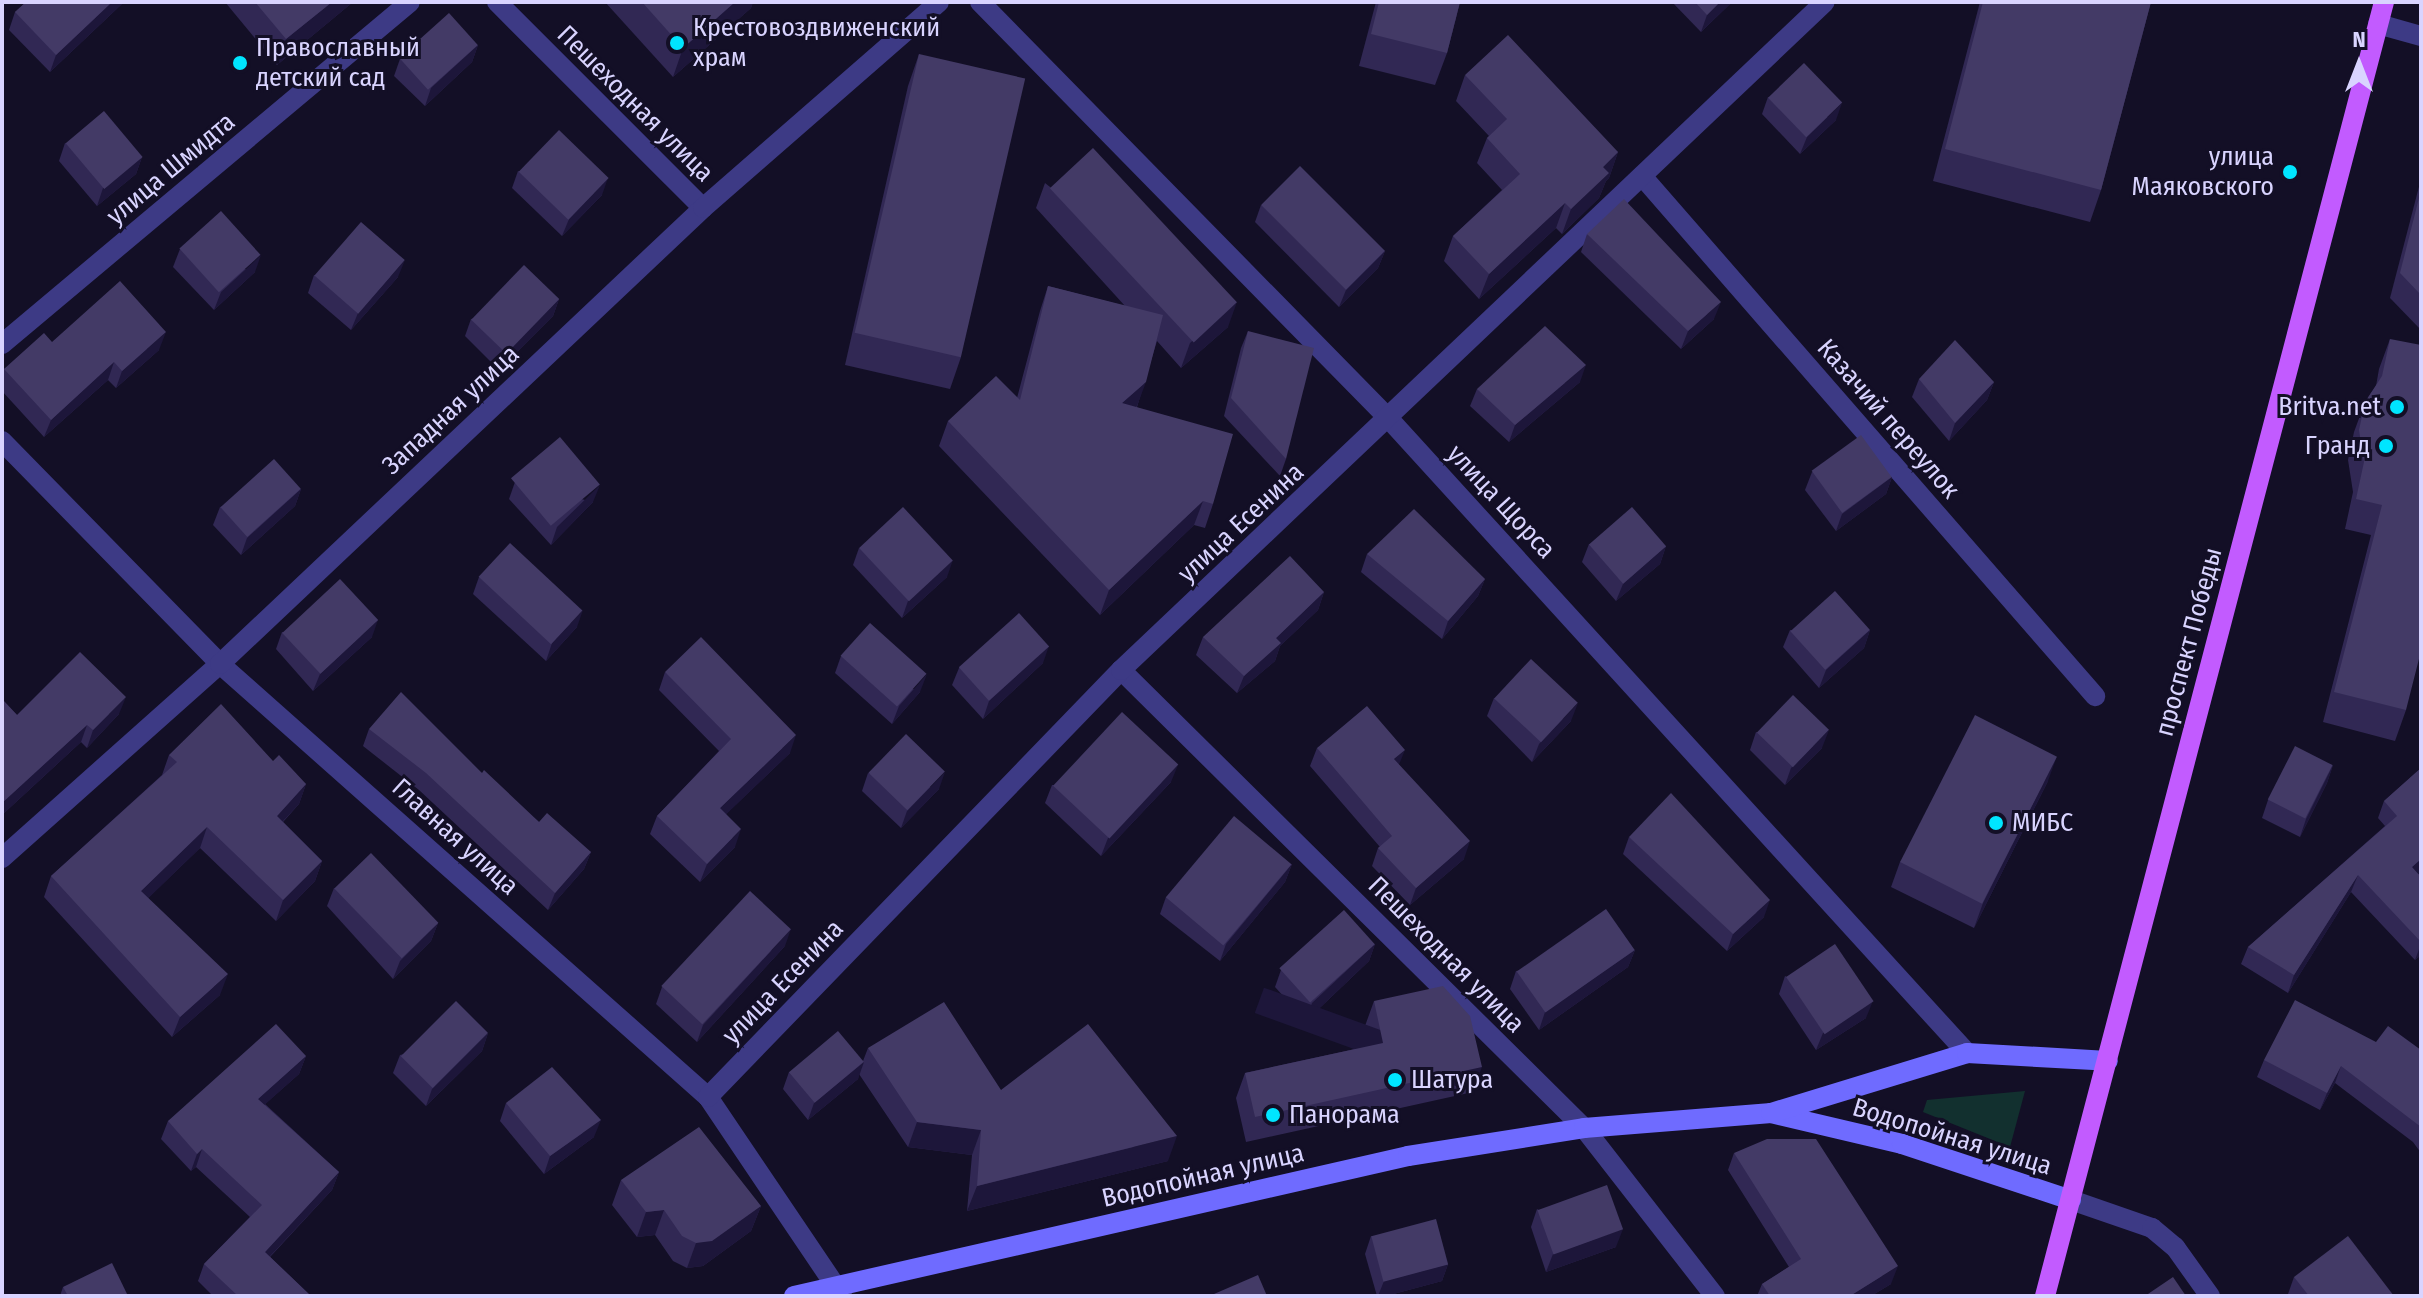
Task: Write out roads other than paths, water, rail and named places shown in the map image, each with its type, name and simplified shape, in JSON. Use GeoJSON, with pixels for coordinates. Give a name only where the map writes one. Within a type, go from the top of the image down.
{"type":"FeatureCollection","features":[{"type":"Feature","properties":{"kind":"main road","name":"проспект Победы"},"geometry":{"type":"LineString","coordinates":[[2045,1296],[2384,2]]}},
{"type":"Feature","properties":{"kind":"main road","name":"Водопойная улица"},"geometry":{"type":"LineString","coordinates":[[794,1296],[839,1291],[1408,1156],[1584,1128],[1771,1113],[1967,1053],[2108,1061]]}},
{"type":"Feature","properties":{"kind":"main road","name":"Водопойная улица"},"geometry":{"type":"LineString","coordinates":[[1771,1113],[1902,1144],[2071,1200]]}},
{"type":"Feature","properties":{"kind":"street","name":"улица Шмидта"},"geometry":{"type":"LineString","coordinates":[[2,344],[410,2]]}},
{"type":"Feature","properties":{"kind":"street","name":"Пешеходная улица"},"geometry":{"type":"LineString","coordinates":[[497,2],[703,208]]}},
{"type":"Feature","properties":{"kind":"street","name":"Западная улица"},"geometry":{"type":"LineString","coordinates":[[2,858],[220,664],[703,208],[939,2]]}},
{"type":"Feature","properties":{"kind":"street","name":"улица Щорса"},"geometry":{"type":"LineString","coordinates":[[980,2],[1390,420],[1967,1053]]}},
{"type":"Feature","properties":{"kind":"street","name":"улица Есенина"},"geometry":{"type":"LineString","coordinates":[[708,1097],[1121,670],[1390,420],[1825,2]]}},
{"type":"Feature","properties":{"kind":"street"},"geometry":{"type":"LineString","coordinates":[[2378,24],[2421,36]]}},
{"type":"Feature","properties":{"kind":"street","name":"Казачий переулок"},"geometry":{"type":"LineString","coordinates":[[1642,176],[2095,696]]}},
{"type":"Feature","properties":{"kind":"street","name":"Главная улица"},"geometry":{"type":"LineString","coordinates":[[2,441],[220,664],[708,1097],[839,1291]]}},
{"type":"Feature","properties":{"kind":"street","name":"Пешеходная улица"},"geometry":{"type":"LineString","coordinates":[[1121,670],[1584,1128],[1715,1296]]}},
{"type":"Feature","properties":{"kind":"street"},"geometry":{"type":"LineString","coordinates":[[2071,1200],[2152,1228],[2175,1247],[2210,1296]]}},
{"type":"Feature","properties":{"kind":"place","name":"Крестовоздвиженский храм"},"geometry":{"type":"Point","coordinates":[677,43]}},
{"type":"Feature","properties":{"kind":"place","name":"Православный детский сад"},"geometry":{"type":"Point","coordinates":[240,63]}},
{"type":"Feature","properties":{"kind":"place","name":"улица Маяковского"},"geometry":{"type":"Point","coordinates":[2290,172]}},
{"type":"Feature","properties":{"kind":"place","name":"Britva.net"},"geometry":{"type":"Point","coordinates":[2397,407]}},
{"type":"Feature","properties":{"kind":"place","name":"Гранд"},"geometry":{"type":"Point","coordinates":[2386,446]}},
{"type":"Feature","properties":{"kind":"place","name":"МИБС"},"geometry":{"type":"Point","coordinates":[1996,823]}},
{"type":"Feature","properties":{"kind":"place","name":"Шатура"},"geometry":{"type":"Point","coordinates":[1395,1080]}},
{"type":"Feature","properties":{"kind":"place","name":"Панорама"},"geometry":{"type":"Point","coordinates":[1273,1115]}}]}
